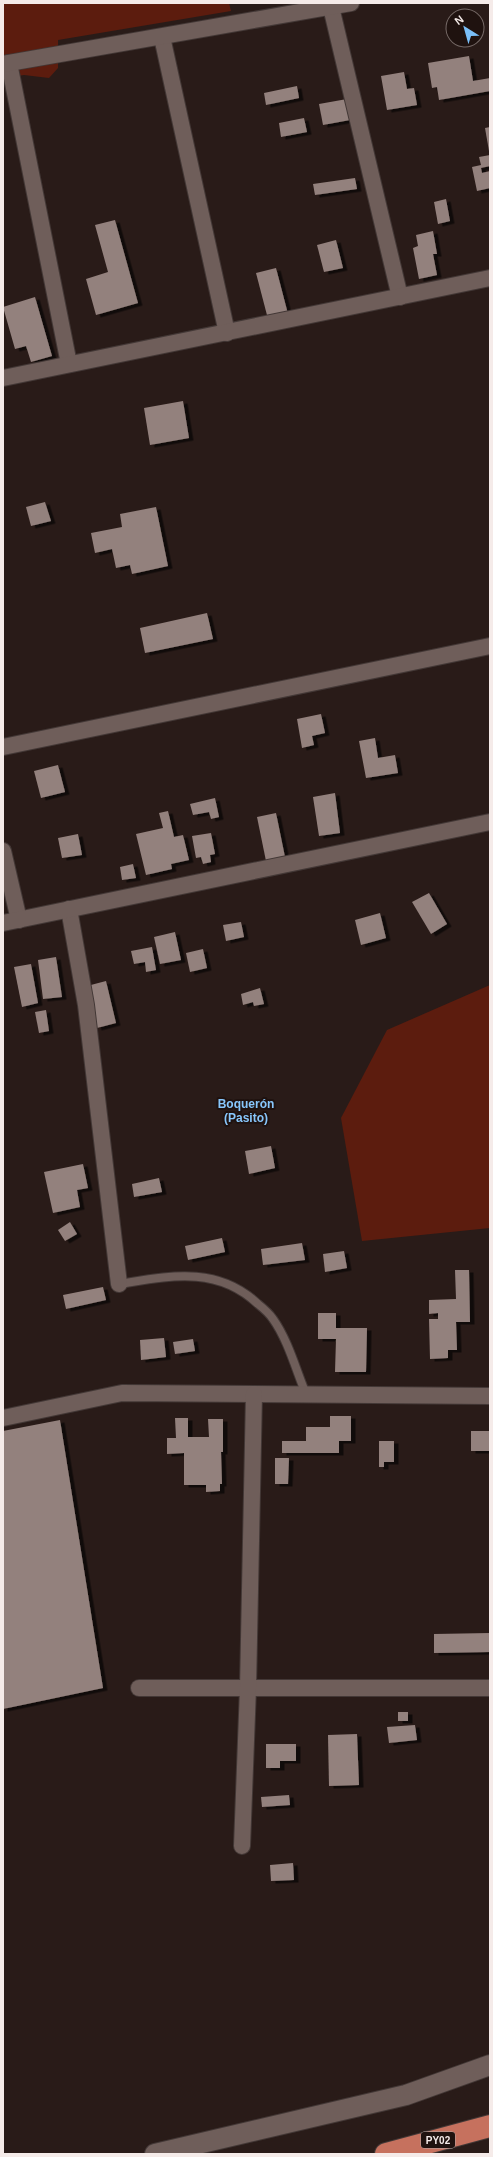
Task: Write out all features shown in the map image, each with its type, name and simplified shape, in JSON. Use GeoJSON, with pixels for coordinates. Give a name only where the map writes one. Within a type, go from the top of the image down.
{"type":"FeatureCollection","features":[{"type":"Feature","properties":{"kind":"highway","name":"PY02"},"geometry":{"type":"LineString","coordinates":[[386,2154],[490,2126]]}},
{"type":"Feature","properties":{"kind":"street"},"geometry":{"type":"LineString","coordinates":[[69,364],[6,63],[351,3]]}},
{"type":"Feature","properties":{"kind":"street"},"geometry":{"type":"LineString","coordinates":[[331,7],[400,297]]}},
{"type":"Feature","properties":{"kind":"street"},"geometry":{"type":"LineString","coordinates":[[162,37],[227,333]]}},
{"type":"Feature","properties":{"kind":"street"},"geometry":{"type":"LineString","coordinates":[[3,378],[490,278]]}},
{"type":"Feature","properties":{"kind":"street"},"geometry":{"type":"LineString","coordinates":[[3,747],[490,646]]}},
{"type":"Feature","properties":{"kind":"street"},"geometry":{"type":"LineString","coordinates":[[3,923],[490,822]]}},
{"type":"Feature","properties":{"kind":"street"},"geometry":{"type":"LineString","coordinates":[[3,851],[19,920]]}},
{"type":"Feature","properties":{"kind":"street"},"geometry":{"type":"LineString","coordinates":[[69,909],[86,1005],[119,1284]]}},
{"type":"Feature","properties":{"kind":"street"},"geometry":{"type":"LineString","coordinates":[[3,1418],[122,1393],[490,1396]]}},
{"type":"Feature","properties":{"kind":"street"},"geometry":{"type":"LineString","coordinates":[[242,1846],[248,1688],[254,1394]]}},
{"type":"Feature","properties":{"kind":"street"},"geometry":{"type":"LineString","coordinates":[[139,1688],[490,1688]]}},
{"type":"Feature","properties":{"kind":"street"},"geometry":{"type":"LineString","coordinates":[[155,2154],[406,2095],[490,2065]]}},
{"type":"Feature","properties":{"kind":"lane"},"geometry":{"type":"LineString","coordinates":[[119,1284],[169,1276],[200,1276],[229,1284],[252,1298],[273,1318],[284,1340],[306,1394]]}},
{"type":"Feature","properties":{"kind":"shaded area"},"geometry":{"type":"Polygon","coordinates":[[[3,3],[229,3],[231,11],[58,40],[58,68],[49,78],[24,75],[3,78],[3,3]]]}},
{"type":"Feature","properties":{"kind":"shaded area"},"geometry":{"type":"Polygon","coordinates":[[[490,985],[490,1228],[362,1241],[341,1118],[387,1030],[490,985]]]}},
{"type":"Feature","properties":{"kind":"building"},"geometry":{"type":"Polygon","coordinates":[[[469,56],[473,81],[490,78],[490,91],[439,100],[437,87],[432,88],[428,63],[469,56]]]}},
{"type":"Feature","properties":{"kind":"building"},"geometry":{"type":"Polygon","coordinates":[[[404,72],[407,89],[414,88],[417,105],[387,110],[381,76],[404,72]]]}},
{"type":"Feature","properties":{"kind":"building"},"geometry":{"type":"Polygon","coordinates":[[[297,86],[299,98],[266,105],[264,93],[297,86]]]}},
{"type":"Feature","properties":{"kind":"building"},"geometry":{"type":"Polygon","coordinates":[[[347,99],[350,120],[323,125],[319,104],[347,99]]]}},
{"type":"Feature","properties":{"kind":"building"},"geometry":{"type":"Polygon","coordinates":[[[304,118],[307,132],[281,137],[279,123],[304,118]]]}},
{"type":"Feature","properties":{"kind":"building"},"geometry":{"type":"Polygon","coordinates":[[[490,127],[490,151],[489,151],[485,128],[490,127]]]}},
{"type":"Feature","properties":{"kind":"building"},"geometry":{"type":"Polygon","coordinates":[[[490,155],[490,166],[481,168],[482,173],[490,171],[490,188],[477,191],[472,167],[481,165],[479,157],[490,155]]]}},
{"type":"Feature","properties":{"kind":"building"},"geometry":{"type":"Polygon","coordinates":[[[355,178],[357,189],[315,195],[313,184],[355,178]]]}},
{"type":"Feature","properties":{"kind":"building"},"geometry":{"type":"Polygon","coordinates":[[[446,199],[450,221],[438,224],[434,202],[446,199]]]}},
{"type":"Feature","properties":{"kind":"building"},"geometry":{"type":"Polygon","coordinates":[[[115,220],[138,303],[96,315],[86,279],[108,272],[95,225],[115,220]]]}},
{"type":"Feature","properties":{"kind":"building"},"geometry":{"type":"Polygon","coordinates":[[[433,231],[437,254],[433,254],[437,275],[419,279],[413,248],[418,246],[416,235],[433,231]]]}},
{"type":"Feature","properties":{"kind":"building"},"geometry":{"type":"Polygon","coordinates":[[[336,240],[343,268],[324,272],[317,245],[336,240]]]}},
{"type":"Feature","properties":{"kind":"building"},"geometry":{"type":"Polygon","coordinates":[[[276,268],[288,314],[268,319],[256,273],[276,268]]]}},
{"type":"Feature","properties":{"kind":"building"},"geometry":{"type":"Polygon","coordinates":[[[35,297],[52,356],[31,362],[26,346],[15,349],[3,307],[35,297]]]}},
{"type":"Feature","properties":{"kind":"building"},"geometry":{"type":"Polygon","coordinates":[[[183,401],[189,438],[150,445],[144,408],[183,401]]]}},
{"type":"Feature","properties":{"kind":"building"},"geometry":{"type":"Polygon","coordinates":[[[45,502],[51,521],[31,526],[26,507],[45,502]]]}},
{"type":"Feature","properties":{"kind":"building"},"geometry":{"type":"Polygon","coordinates":[[[156,507],[168,566],[132,574],[130,565],[116,568],[112,549],[95,553],[91,533],[122,527],[120,514],[156,507]]]}},
{"type":"Feature","properties":{"kind":"building"},"geometry":{"type":"Polygon","coordinates":[[[207,613],[213,639],[145,653],[140,628],[207,613]]]}},
{"type":"Feature","properties":{"kind":"building"},"geometry":{"type":"Polygon","coordinates":[[[321,714],[325,733],[312,736],[314,745],[302,748],[297,719],[321,714]]]}},
{"type":"Feature","properties":{"kind":"building"},"geometry":{"type":"Polygon","coordinates":[[[375,738],[378,758],[395,755],[398,773],[366,778],[359,741],[375,738]]]}},
{"type":"Feature","properties":{"kind":"building"},"geometry":{"type":"Polygon","coordinates":[[[58,765],[65,792],[41,798],[34,771],[58,765]]]}},
{"type":"Feature","properties":{"kind":"building"},"geometry":{"type":"Polygon","coordinates":[[[335,793],[340,833],[319,836],[313,797],[335,793]]]}},
{"type":"Feature","properties":{"kind":"building"},"geometry":{"type":"Polygon","coordinates":[[[215,798],[219,817],[211,819],[209,812],[193,815],[190,804],[215,798]]]}},
{"type":"Feature","properties":{"kind":"building"},"geometry":{"type":"Polygon","coordinates":[[[168,811],[174,837],[183,835],[189,860],[171,864],[172,869],[146,875],[136,834],[163,828],[159,813],[168,811]]]}},
{"type":"Feature","properties":{"kind":"building"},"geometry":{"type":"Polygon","coordinates":[[[276,813],[285,857],[266,861],[257,817],[276,813]]]}},
{"type":"Feature","properties":{"kind":"building"},"geometry":{"type":"Polygon","coordinates":[[[211,833],[215,854],[210,855],[211,862],[203,864],[201,857],[196,858],[192,836],[211,833]]]}},
{"type":"Feature","properties":{"kind":"building"},"geometry":{"type":"Polygon","coordinates":[[[78,834],[82,855],[62,858],[58,838],[78,834]]]}},
{"type":"Feature","properties":{"kind":"building"},"geometry":{"type":"Polygon","coordinates":[[[133,864],[136,878],[122,880],[120,867],[133,864]]]}},
{"type":"Feature","properties":{"kind":"building"},"geometry":{"type":"Polygon","coordinates":[[[429,893],[447,924],[431,934],[412,902],[429,893]]]}},
{"type":"Feature","properties":{"kind":"building"},"geometry":{"type":"Polygon","coordinates":[[[380,913],[386,938],[361,945],[355,920],[380,913]]]}},
{"type":"Feature","properties":{"kind":"building"},"geometry":{"type":"Polygon","coordinates":[[[241,922],[244,937],[226,941],[223,925],[241,922]]]}},
{"type":"Feature","properties":{"kind":"building"},"geometry":{"type":"Polygon","coordinates":[[[175,932],[181,960],[160,964],[154,937],[175,932]]]}},
{"type":"Feature","properties":{"kind":"building"},"geometry":{"type":"Polygon","coordinates":[[[152,947],[156,970],[146,972],[145,962],[134,964],[131,951],[152,947]]]}},
{"type":"Feature","properties":{"kind":"building"},"geometry":{"type":"Polygon","coordinates":[[[203,949],[207,968],[190,972],[186,953],[203,949]]]}},
{"type":"Feature","properties":{"kind":"building"},"geometry":{"type":"Polygon","coordinates":[[[56,957],[62,997],[43,999],[38,960],[56,957]]]}},
{"type":"Feature","properties":{"kind":"building"},"geometry":{"type":"Polygon","coordinates":[[[31,964],[38,1003],[22,1007],[14,967],[31,964]]]}},
{"type":"Feature","properties":{"kind":"building"},"geometry":{"type":"Polygon","coordinates":[[[106,981],[116,1023],[97,1028],[87,986],[106,981]]]}},
{"type":"Feature","properties":{"kind":"building"},"geometry":{"type":"Polygon","coordinates":[[[260,988],[264,1004],[254,1006],[253,1002],[243,1005],[241,994],[260,988]]]}},
{"type":"Feature","properties":{"kind":"building"},"geometry":{"type":"Polygon","coordinates":[[[46,1010],[49,1031],[39,1033],[35,1012],[46,1010]]]}},
{"type":"Feature","properties":{"kind":"building"},"geometry":{"type":"Polygon","coordinates":[[[271,1146],[275,1168],[249,1174],[245,1151],[271,1146]]]}},
{"type":"Feature","properties":{"kind":"building"},"geometry":{"type":"Polygon","coordinates":[[[83,1164],[88,1188],[77,1190],[80,1207],[53,1213],[44,1172],[83,1164]]]}},
{"type":"Feature","properties":{"kind":"building"},"geometry":{"type":"Polygon","coordinates":[[[159,1178],[162,1192],[134,1197],[132,1184],[159,1178]]]}},
{"type":"Feature","properties":{"kind":"building"},"geometry":{"type":"Polygon","coordinates":[[[70,1222],[77,1234],[65,1241],[58,1230],[70,1222]]]}},
{"type":"Feature","properties":{"kind":"building"},"geometry":{"type":"Polygon","coordinates":[[[222,1238],[225,1252],[188,1260],[185,1246],[222,1238]]]}},
{"type":"Feature","properties":{"kind":"building"},"geometry":{"type":"Polygon","coordinates":[[[302,1243],[305,1260],[263,1265],[261,1249],[302,1243]]]}},
{"type":"Feature","properties":{"kind":"building"},"geometry":{"type":"Polygon","coordinates":[[[344,1251],[347,1268],[325,1272],[323,1254],[344,1251]]]}},
{"type":"Feature","properties":{"kind":"building"},"geometry":{"type":"Polygon","coordinates":[[[455,1270],[469,1270],[470,1322],[456,1322],[457,1350],[448,1350],[448,1358],[430,1359],[429,1319],[438,1319],[438,1313],[429,1314],[429,1300],[456,1299],[455,1270]]]}},
{"type":"Feature","properties":{"kind":"building"},"geometry":{"type":"Polygon","coordinates":[[[103,1287],[106,1300],[66,1309],[63,1295],[103,1287]]]}},
{"type":"Feature","properties":{"kind":"building"},"geometry":{"type":"Polygon","coordinates":[[[318,1313],[336,1313],[336,1328],[367,1328],[366,1372],[335,1372],[336,1339],[318,1339],[318,1313]]]}},
{"type":"Feature","properties":{"kind":"building"},"geometry":{"type":"Polygon","coordinates":[[[164,1338],[166,1357],[141,1360],[140,1340],[164,1338]]]}},
{"type":"Feature","properties":{"kind":"building"},"geometry":{"type":"Polygon","coordinates":[[[193,1339],[195,1351],[175,1354],[173,1342],[193,1339]]]}},
{"type":"Feature","properties":{"kind":"building"},"geometry":{"type":"Polygon","coordinates":[[[330,1416],[351,1416],[351,1441],[339,1441],[339,1453],[282,1453],[282,1441],[306,1441],[306,1427],[330,1427],[330,1416]]]}},
{"type":"Feature","properties":{"kind":"building"},"geometry":{"type":"Polygon","coordinates":[[[175,1418],[188,1418],[188,1437],[209,1437],[208,1419],[223,1419],[223,1452],[221,1452],[222,1484],[220,1484],[220,1491],[206,1492],[206,1485],[184,1485],[184,1453],[167,1454],[167,1438],[176,1438],[175,1418]]]}},
{"type":"Feature","properties":{"kind":"building"},"geometry":{"type":"Polygon","coordinates":[[[60,1420],[103,1688],[3,1709],[3,1431],[60,1420]]]}},
{"type":"Feature","properties":{"kind":"building"},"geometry":{"type":"Polygon","coordinates":[[[471,1431],[490,1431],[490,1451],[471,1451],[471,1431]]]}},
{"type":"Feature","properties":{"kind":"building"},"geometry":{"type":"Polygon","coordinates":[[[379,1441],[394,1441],[394,1462],[384,1462],[384,1467],[379,1467],[379,1441]]]}},
{"type":"Feature","properties":{"kind":"building"},"geometry":{"type":"Polygon","coordinates":[[[275,1458],[289,1458],[288,1484],[275,1484],[275,1458]]]}},
{"type":"Feature","properties":{"kind":"building"},"geometry":{"type":"Polygon","coordinates":[[[490,1633],[490,1652],[434,1653],[434,1634],[490,1633]]]}},
{"type":"Feature","properties":{"kind":"building"},"geometry":{"type":"Polygon","coordinates":[[[398,1712],[408,1712],[408,1721],[398,1721],[398,1712]]]}},
{"type":"Feature","properties":{"kind":"building"},"geometry":{"type":"Polygon","coordinates":[[[415,1725],[417,1740],[389,1743],[387,1727],[415,1725]]]}},
{"type":"Feature","properties":{"kind":"building"},"geometry":{"type":"Polygon","coordinates":[[[357,1734],[359,1785],[329,1786],[328,1735],[357,1734]]]}},
{"type":"Feature","properties":{"kind":"building"},"geometry":{"type":"Polygon","coordinates":[[[266,1744],[296,1744],[296,1761],[280,1761],[280,1768],[266,1768],[266,1744]]]}},
{"type":"Feature","properties":{"kind":"building"},"geometry":{"type":"Polygon","coordinates":[[[289,1795],[290,1805],[262,1807],[261,1797],[289,1795]]]}},
{"type":"Feature","properties":{"kind":"building"},"geometry":{"type":"Polygon","coordinates":[[[293,1863],[294,1880],[271,1881],[270,1865],[293,1863]]]}},
{"type":"Feature","properties":{"kind":"district","name":"Boquerón (Pasito)"},"geometry":{"type":"Point","coordinates":[246,1111]}}]}
